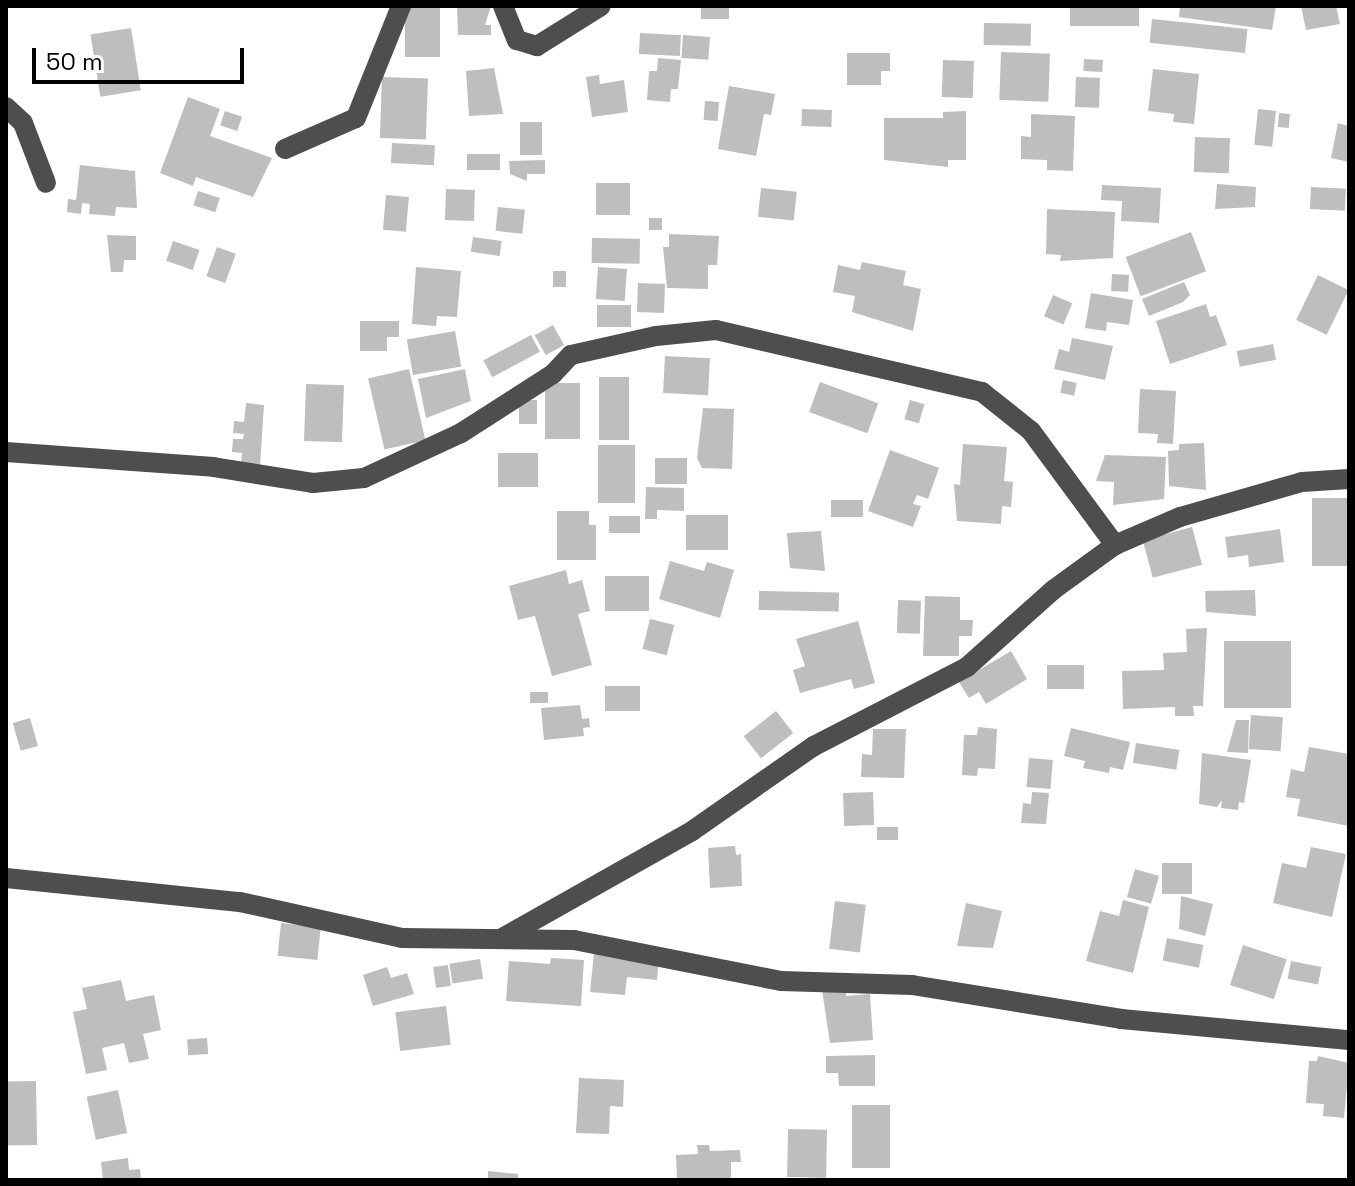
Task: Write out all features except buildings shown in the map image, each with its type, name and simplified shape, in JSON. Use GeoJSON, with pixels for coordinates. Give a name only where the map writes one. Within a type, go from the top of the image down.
{"type":"FeatureCollection","features":[{"type":"Feature","properties":{"kind":"street"},"geometry":{"type":"LineString","coordinates":[[285,149],[356,118],[401,6]]}},
{"type":"Feature","properties":{"kind":"street"},"geometry":{"type":"LineString","coordinates":[[503,6],[517,40],[537,46],[601,6]]}},
{"type":"Feature","properties":{"kind":"street"},"geometry":{"type":"LineString","coordinates":[[6,107],[23,123],[46,183]]}},
{"type":"Feature","properties":{"kind":"street"},"geometry":{"type":"LineString","coordinates":[[6,452],[213,467],[313,483],[364,478],[461,433],[553,374],[571,355],[656,336],[716,330],[982,392],[1031,431],[1115,545]]}},
{"type":"Feature","properties":{"kind":"street"},"geometry":{"type":"LineString","coordinates":[[504,937],[692,831],[814,746],[967,667],[1053,590],[1115,545],[1180,517],[1302,482],[1349,479]]}},
{"type":"Feature","properties":{"kind":"street"},"geometry":{"type":"LineString","coordinates":[[6,878],[240,902],[402,938],[574,940],[781,981],[912,985],[1121,1019],[1349,1040]]}}]}
